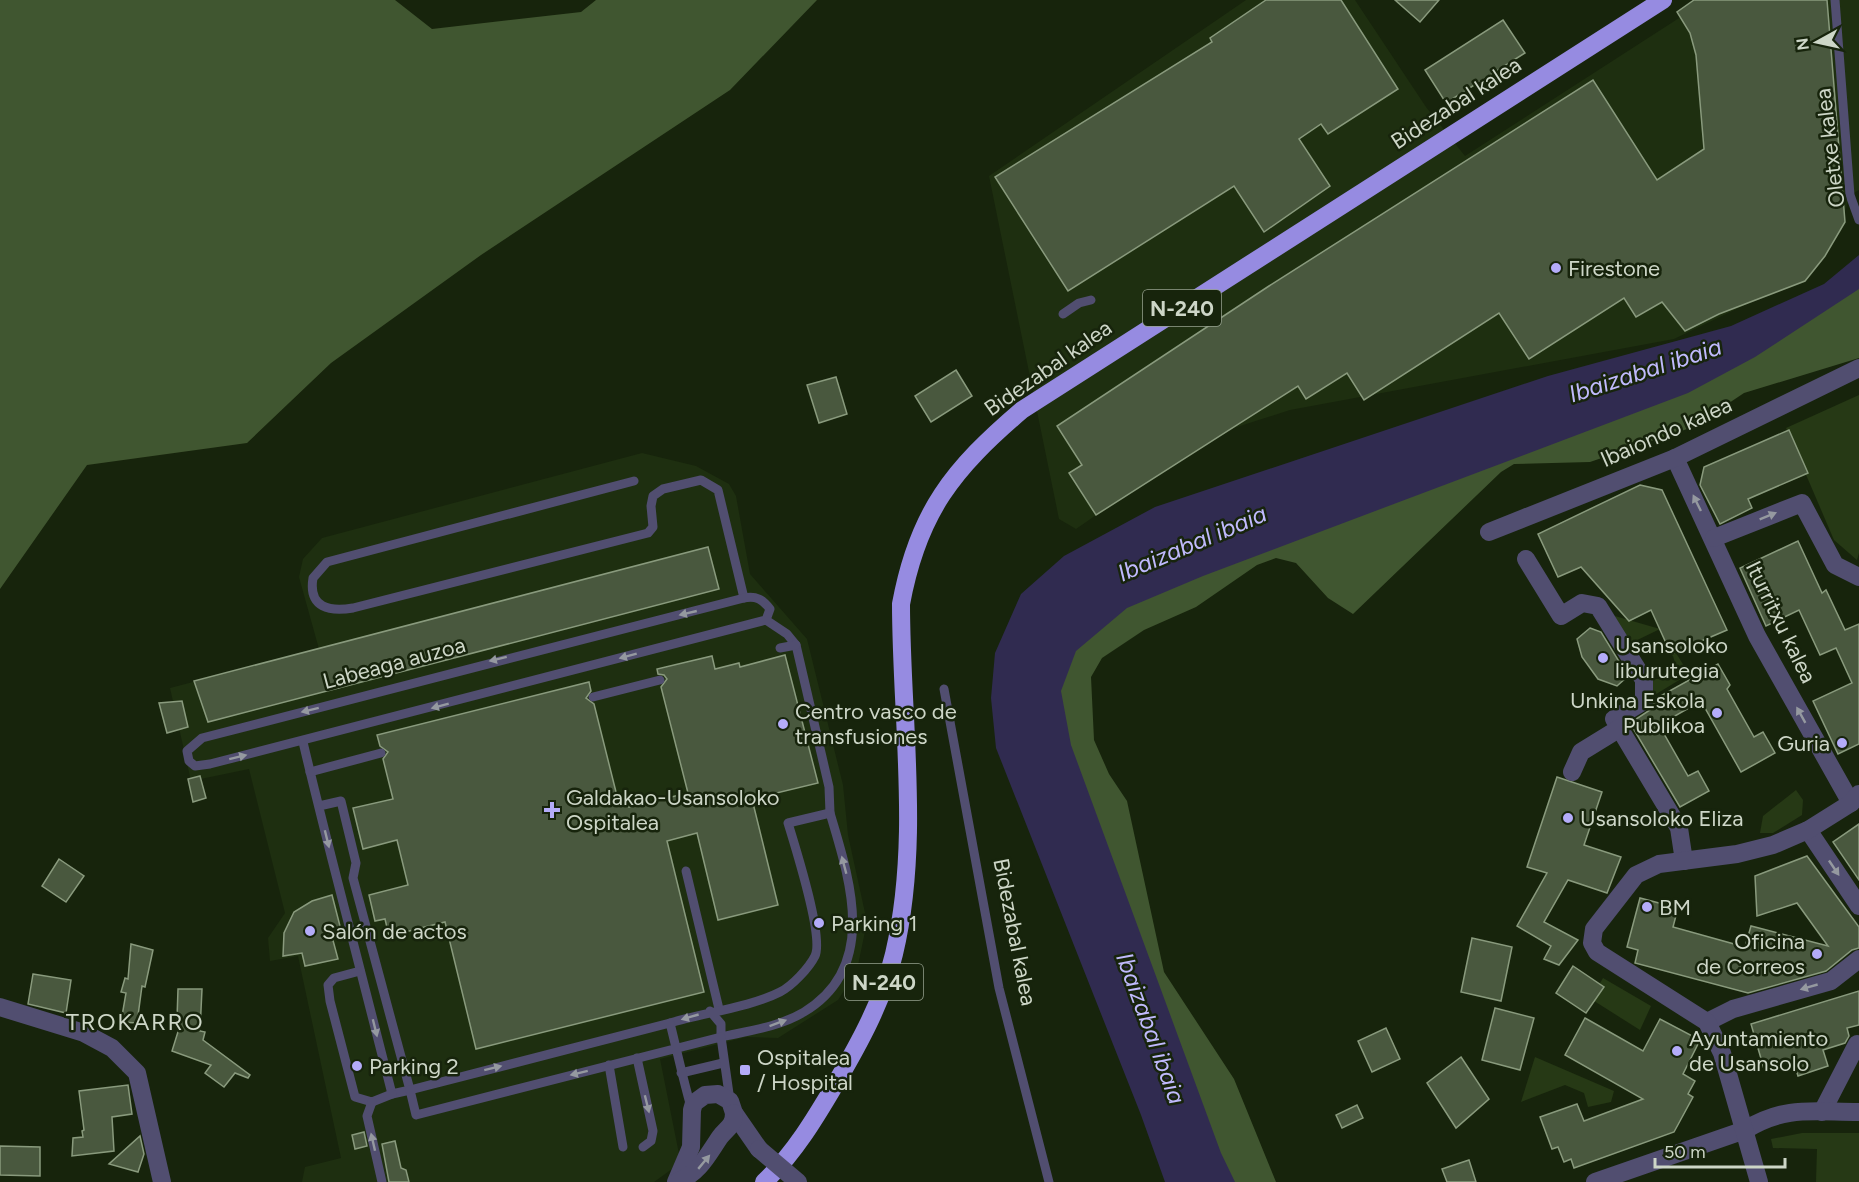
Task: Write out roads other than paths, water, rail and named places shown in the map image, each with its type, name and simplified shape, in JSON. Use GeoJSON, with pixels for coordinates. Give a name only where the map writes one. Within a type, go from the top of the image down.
{"type":"FeatureCollection","features":[{"type":"Feature","properties":{"kind":"highway","name":"Bidezabal kalea"},"geometry":{"type":"LineString","coordinates":[[764,1182],[776,1171],[817,1115],[858,1045],[877,1005],[894,956],[903,907],[907,821],[901,603],[908,569],[918,538],[946,485],[968,459],[1022,410],[1664,0]]}},
{"type":"Feature","properties":{"kind":"street","name":"Ibaiondo kalea"},"geometry":{"type":"LineString","coordinates":[[1489,532],[1675,458],[1859,368]]}},
{"type":"Feature","properties":{"kind":"street","name":"Iturritxu kalea"},"geometry":{"type":"LineString","coordinates":[[1675,458],[1714,538],[1757,636],[1855,798]]}},
{"type":"Feature","properties":{"kind":"street"},"geometry":{"type":"LineString","coordinates":[[1714,538],[1802,503],[1835,566],[1859,576]]}},
{"type":"Feature","properties":{"kind":"street"},"geometry":{"type":"LineString","coordinates":[[1526,559],[1561,616],[1582,603],[1598,606],[1644,680],[1644,701],[1581,752],[1572,772]]}},
{"type":"Feature","properties":{"kind":"street"},"geometry":{"type":"LineString","coordinates":[[1617,723],[1679,828],[1684,861]]}},
{"type":"Feature","properties":{"kind":"street"},"geometry":{"type":"LineString","coordinates":[[1759,1182],[1722,1053],[1707,1022],[1597,952],[1592,943],[1594,929],[1636,875],[1659,864],[1737,854],[1773,844],[1808,830],[1855,798]]}},
{"type":"Feature","properties":{"kind":"street"},"geometry":{"type":"LineString","coordinates":[[1808,830],[1859,906]]}},
{"type":"Feature","properties":{"kind":"street"},"geometry":{"type":"LineString","coordinates":[[1707,1022],[1733,1009],[1831,981],[1859,959]]}},
{"type":"Feature","properties":{"kind":"street"},"geometry":{"type":"LineString","coordinates":[[0,1007],[84,1033],[112,1048],[137,1073],[162,1182]]}},
{"type":"Feature","properties":{"kind":"street"},"geometry":{"type":"LineString","coordinates":[[1821,1112],[1857,1044]]}},
{"type":"Feature","properties":{"kind":"street"},"geometry":{"type":"LineString","coordinates":[[677,1182],[691,1147],[692,1116],[699,1098],[711,1093],[732,1107],[759,1149],[798,1182]]}},
{"type":"Feature","properties":{"kind":"street"},"geometry":{"type":"LineString","coordinates":[[692,1116],[701,1133],[715,1136],[730,1128],[732,1107]]}},
{"type":"Feature","properties":{"kind":"street"},"geometry":{"type":"LineString","coordinates":[[1595,1182],[1745,1130],[1766,1118],[1796,1110],[1859,1112]]}},
{"type":"Feature","properties":{"kind":"street"},"geometry":{"type":"LineString","coordinates":[[722,1134],[759,1149]]}},
{"type":"Feature","properties":{"kind":"street"},"geometry":{"type":"LineString","coordinates":[[677,1182],[694,1174],[708,1159],[722,1134]]}},
{"type":"Feature","properties":{"kind":"lane","name":"Oletxe kalea"},"geometry":{"type":"LineString","coordinates":[[1835,0],[1850,195],[1859,220]]}},
{"type":"Feature","properties":{"kind":"lane"},"geometry":{"type":"LineString","coordinates":[[1063,314],[1079,303],[1091,300]]}},
{"type":"Feature","properties":{"kind":"lane"},"geometry":{"type":"LineString","coordinates":[[319,806],[342,801],[356,863],[353,878],[416,1114],[775,1025],[804,1012],[829,992],[847,962],[855,922],[848,880],[830,813],[828,787],[796,645],[787,634],[766,620],[770,609],[763,600],[751,596],[744,598],[718,490],[701,480],[663,489],[653,496],[651,506],[653,527],[648,533],[353,608],[334,611],[321,605],[315,597],[312,586],[313,578],[327,562],[634,480]]}},
{"type":"Feature","properties":{"kind":"lane","name":"Labeaga auzoa"},"geometry":{"type":"LineString","coordinates":[[744,598],[202,738],[187,750],[189,760],[195,766],[303,742],[766,620]]}},
{"type":"Feature","properties":{"kind":"lane"},"geometry":{"type":"LineString","coordinates":[[780,648],[796,645]]}},
{"type":"Feature","properties":{"kind":"lane"},"geometry":{"type":"LineString","coordinates":[[593,697],[660,680]]}},
{"type":"Feature","properties":{"kind":"lane","name":"Bidezabal kalea"},"geometry":{"type":"LineString","coordinates":[[944,689],[999,988],[1049,1182]]}},
{"type":"Feature","properties":{"kind":"lane"},"geometry":{"type":"LineString","coordinates":[[303,742],[392,1095]]}},
{"type":"Feature","properties":{"kind":"lane"},"geometry":{"type":"LineString","coordinates":[[310,772],[381,753]]}},
{"type":"Feature","properties":{"kind":"lane"},"geometry":{"type":"LineString","coordinates":[[360,971],[334,978],[328,985],[355,1097],[372,1102],[410,1090],[757,1000],[782,991],[816,955],[816,934],[788,823],[830,813]]}},
{"type":"Feature","properties":{"kind":"lane"},"geometry":{"type":"LineString","coordinates":[[686,872],[714,1010],[721,1024],[723,1064],[732,1107]]}},
{"type":"Feature","properties":{"kind":"lane"},"geometry":{"type":"LineString","coordinates":[[670,1023],[692,1116]]}},
{"type":"Feature","properties":{"kind":"lane"},"geometry":{"type":"LineString","coordinates":[[637,1058],[653,1131],[651,1142],[643,1147]]}},
{"type":"Feature","properties":{"kind":"lane"},"geometry":{"type":"LineString","coordinates":[[681,1073],[723,1064]]}},
{"type":"Feature","properties":{"kind":"lane"},"geometry":{"type":"LineString","coordinates":[[609,1065],[622,1147]]}},
{"type":"Feature","properties":{"kind":"lane"},"geometry":{"type":"LineString","coordinates":[[372,1102],[367,1116],[382,1182]]}},
{"type":"Feature","properties":{"kind":"water","name":"Ibaizabal ibaia"},"geometry":{"type":"Polygon","coordinates":[[[1859,255],[1859,289],[1755,357],[1688,393],[1203,576],[1127,608],[1076,651],[1061,691],[1071,745],[1221,1153],[1235,1182],[1165,1182],[1141,1115],[996,748],[991,698],[995,653],[1021,594],[1064,556],[1155,507],[1548,376],[1731,326],[1824,284],[1859,255]]]}},
{"type":"Feature","properties":{"kind":"place","name":"Firestone"},"geometry":{"type":"Point","coordinates":[1556,268]}},
{"type":"Feature","properties":{"kind":"place","name":"Usansoloko liburutegia"},"geometry":{"type":"Point","coordinates":[1603,658]}},
{"type":"Feature","properties":{"kind":"place","name":"Unkina Eskola Publikoa"},"geometry":{"type":"Point","coordinates":[1717,713]}},
{"type":"Feature","properties":{"kind":"place","name":"Centro vasco de transfusiones"},"geometry":{"type":"Point","coordinates":[783,724]}},
{"type":"Feature","properties":{"kind":"place","name":"Guria"},"geometry":{"type":"Point","coordinates":[1842,743]}},
{"type":"Feature","properties":{"kind":"place","name":"Galdakao-Usansoloko Ospitalea"},"geometry":{"type":"Point","coordinates":[552,810]}},
{"type":"Feature","properties":{"kind":"place","name":"Usansoloko Eliza"},"geometry":{"type":"Point","coordinates":[1568,818]}},
{"type":"Feature","properties":{"kind":"place","name":"BM"},"geometry":{"type":"Point","coordinates":[1647,907]}},
{"type":"Feature","properties":{"kind":"place","name":"Parking 1"},"geometry":{"type":"Point","coordinates":[819,923]}},
{"type":"Feature","properties":{"kind":"place","name":"Salón de actos"},"geometry":{"type":"Point","coordinates":[310,931]}},
{"type":"Feature","properties":{"kind":"place","name":"Oficina de Correos"},"geometry":{"type":"Point","coordinates":[1817,954]}},
{"type":"Feature","properties":{"kind":"place","name":"Ayuntamiento de Usansolo"},"geometry":{"type":"Point","coordinates":[1677,1051]}},
{"type":"Feature","properties":{"kind":"place","name":"Parking 2"},"geometry":{"type":"Point","coordinates":[357,1066]}},
{"type":"Feature","properties":{"kind":"place","name":"Ospitalea / Hospital"},"geometry":{"type":"Point","coordinates":[745,1070]}},
{"type":"Feature","properties":{"kind":"district","name":"TROKARRO"},"geometry":{"type":"Point","coordinates":[135,1021]}}]}
